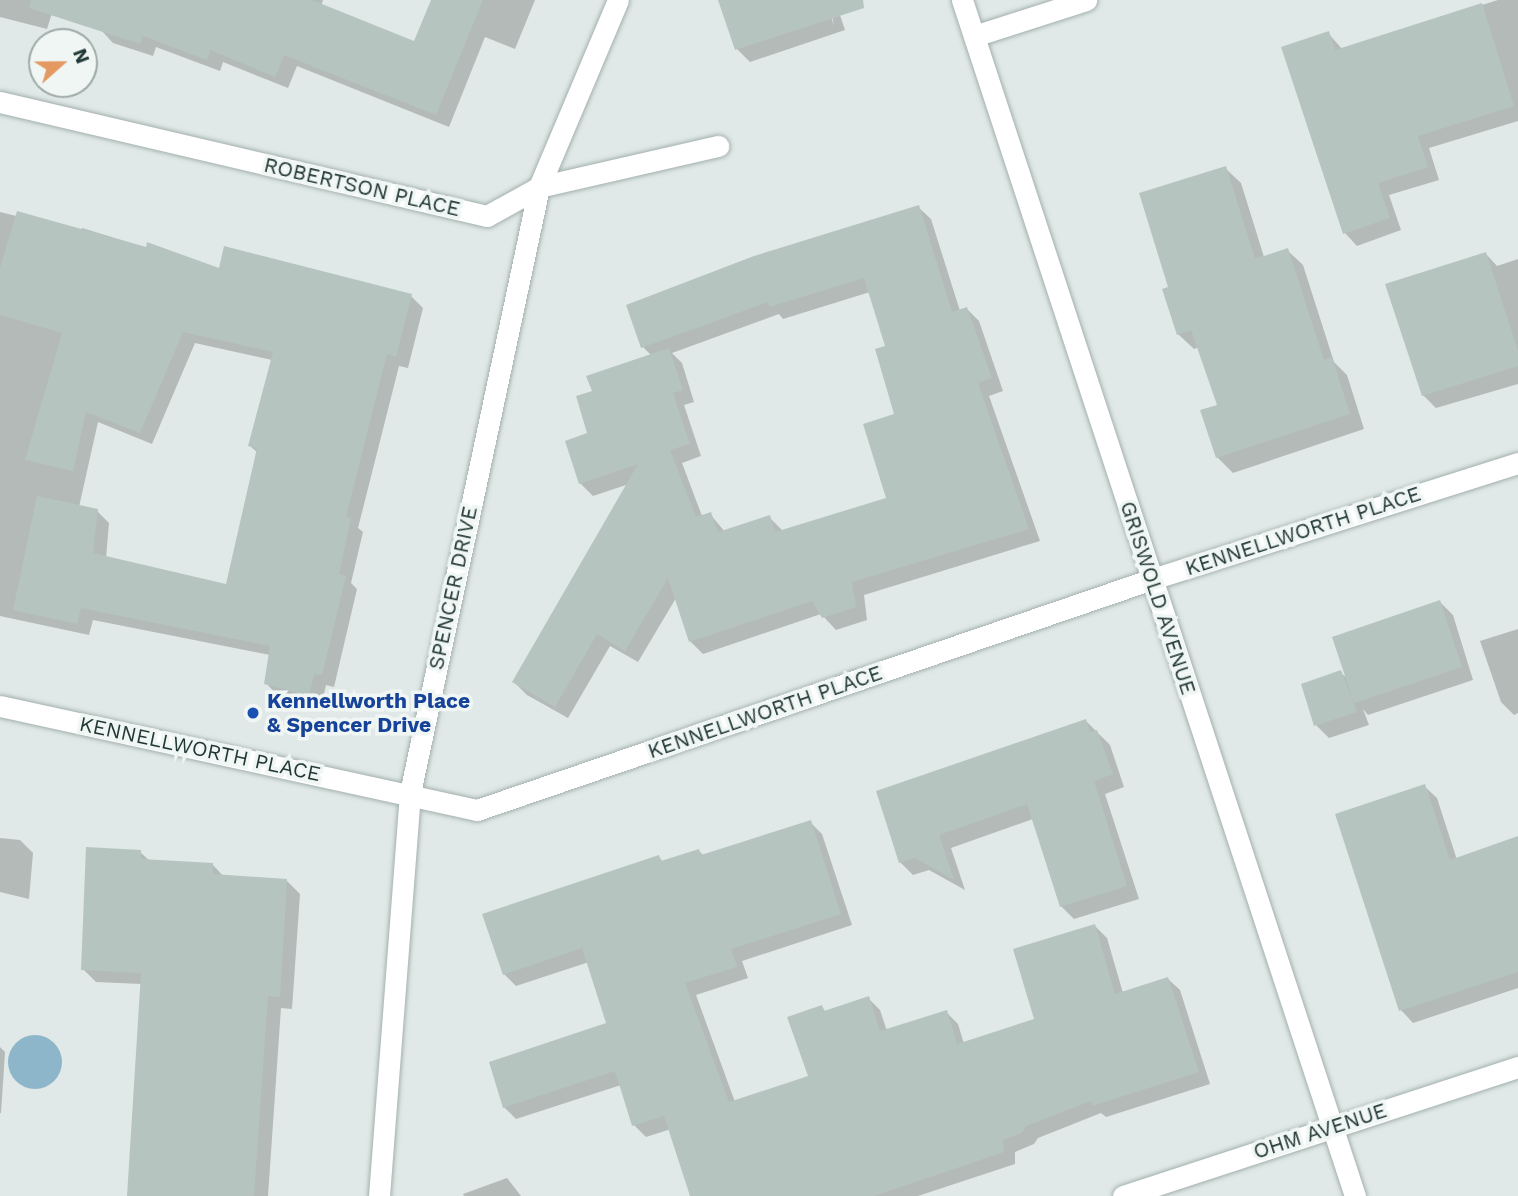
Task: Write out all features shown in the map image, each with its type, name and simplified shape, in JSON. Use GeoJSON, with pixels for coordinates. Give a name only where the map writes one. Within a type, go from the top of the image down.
{"type":"FeatureCollection","features":[{"type":"Feature","properties":{"kind":"street","name":"SPENCER DRIVE"},"geometry":{"type":"LineString","coordinates":[[379,1196],[410,793],[539,187],[618,0]]}},
{"type":"Feature","properties":{"kind":"street","name":"GRISWOLD AVENUE"},"geometry":{"type":"LineString","coordinates":[[962,0],[1355,1196]]}},
{"type":"Feature","properties":{"kind":"street"},"geometry":{"type":"LineString","coordinates":[[974,36],[1086,0]]}},
{"type":"Feature","properties":{"kind":"street","name":"ROBERTSON PLACE"},"geometry":{"type":"LineString","coordinates":[[0,102],[487,216],[539,187],[718,146]]}},
{"type":"Feature","properties":{"kind":"street","name":"KENNELLWORTH PLACE"},"geometry":{"type":"LineString","coordinates":[[0,706],[410,793],[477,810],[1152,579],[1518,463]]}},
{"type":"Feature","properties":{"kind":"street","name":"OHM AVENUE"},"geometry":{"type":"LineString","coordinates":[[1123,1196],[1518,1068]]}},
{"type":"Feature","properties":{"kind":"water"},"geometry":{"type":"Polygon","coordinates":[[[40,1035],[50,1039],[58,1047],[62,1062],[58,1077],[50,1085],[30,1089],[20,1085],[12,1077],[8,1057],[12,1047],[20,1039],[40,1035]]]}},
{"type":"Feature","properties":{"kind":"building"},"geometry":{"type":"Polygon","coordinates":[[[31,0],[312,0],[414,41],[431,0],[483,0],[436,115],[284,55],[275,77],[210,50],[207,60],[143,36],[140,44],[98,30],[98,28],[29,8],[31,0]]]}},
{"type":"Feature","properties":{"kind":"building"},"geometry":{"type":"Polygon","coordinates":[[[718,0],[863,0],[864,8],[735,50],[718,0]]]}},
{"type":"Feature","properties":{"kind":"building"},"geometry":{"type":"Polygon","coordinates":[[[1482,3],[1514,106],[1418,136],[1428,167],[1378,183],[1390,218],[1343,234],[1281,47],[1329,31],[1335,50],[1482,3]]]}},
{"type":"Feature","properties":{"kind":"building"},"geometry":{"type":"Polygon","coordinates":[[[1226,166],[1255,259],[1288,248],[1324,360],[1332,357],[1350,414],[1216,458],[1200,410],[1217,405],[1191,330],[1177,335],[1162,289],[1168,287],[1139,193],[1226,166]]]}},
{"type":"Feature","properties":{"kind":"building"},"geometry":{"type":"Polygon","coordinates":[[[919,205],[952,312],[967,307],[992,378],[978,383],[1029,529],[852,582],[856,607],[822,618],[812,601],[689,642],[668,578],[625,651],[597,634],[555,707],[512,682],[638,464],[579,484],[565,441],[587,433],[576,396],[592,391],[586,376],[669,348],[683,390],[673,393],[690,444],[670,450],[696,517],[711,512],[718,532],[770,515],[775,532],[886,498],[863,424],[894,414],[875,349],[885,346],[864,278],[769,307],[768,302],[641,348],[626,305],[754,256],[919,205]]]}},
{"type":"Feature","properties":{"kind":"building"},"geometry":{"type":"Polygon","coordinates":[[[17,211],[146,247],[147,242],[219,268],[224,246],[412,294],[396,357],[387,354],[346,517],[351,518],[339,574],[346,576],[322,675],[314,674],[309,696],[264,684],[270,646],[81,608],[77,624],[13,610],[37,496],[98,509],[93,553],[226,584],[257,448],[248,446],[273,352],[183,332],[140,433],[86,412],[73,471],[25,460],[62,333],[0,315],[0,268],[17,211]]]}},
{"type":"Feature","properties":{"kind":"building"},"geometry":{"type":"Polygon","coordinates":[[[1486,252],[1518,351],[1518,366],[1422,396],[1385,284],[1486,252]]]}},
{"type":"Feature","properties":{"kind":"building"},"geometry":{"type":"Polygon","coordinates":[[[1440,600],[1462,667],[1354,703],[1332,637],[1440,600]]]}},
{"type":"Feature","properties":{"kind":"building"},"geometry":{"type":"Polygon","coordinates":[[[1341,670],[1357,712],[1314,726],[1301,684],[1341,670]]]}},
{"type":"Feature","properties":{"kind":"building"},"geometry":{"type":"Polygon","coordinates":[[[1086,719],[1090,732],[1097,730],[1113,774],[1094,781],[1127,886],[1060,907],[1027,804],[939,835],[954,880],[915,858],[899,863],[876,791],[1086,719]]]}},
{"type":"Feature","properties":{"kind":"building"},"geometry":{"type":"Polygon","coordinates":[[[1425,784],[1450,860],[1518,836],[1518,972],[1399,1011],[1335,814],[1425,784]]]}},
{"type":"Feature","properties":{"kind":"building"},"geometry":{"type":"Polygon","coordinates":[[[811,820],[841,914],[731,949],[737,967],[685,983],[729,1102],[808,1076],[787,1017],[822,1005],[824,1011],[869,996],[880,1031],[947,1010],[957,1044],[1034,1019],[1013,949],[1095,924],[1115,994],[1168,977],[1199,1072],[1092,1106],[1091,1101],[1026,1126],[1022,1133],[1003,1140],[1004,1152],[874,1196],[690,1196],[664,1116],[632,1126],[615,1071],[503,1108],[489,1062],[606,1023],[582,948],[503,975],[482,914],[659,855],[661,861],[699,849],[701,855],[811,820]]]}},
{"type":"Feature","properties":{"kind":"building"},"geometry":{"type":"Polygon","coordinates":[[[86,847],[141,850],[141,859],[213,863],[213,874],[287,879],[280,997],[268,996],[254,1196],[127,1196],[141,973],[81,970],[86,847]]]}},
{"type":"Feature","properties":{"kind":"place","name":"Kennellworth Place & Spencer Drive"},"geometry":{"type":"Point","coordinates":[253,713]}}]}
